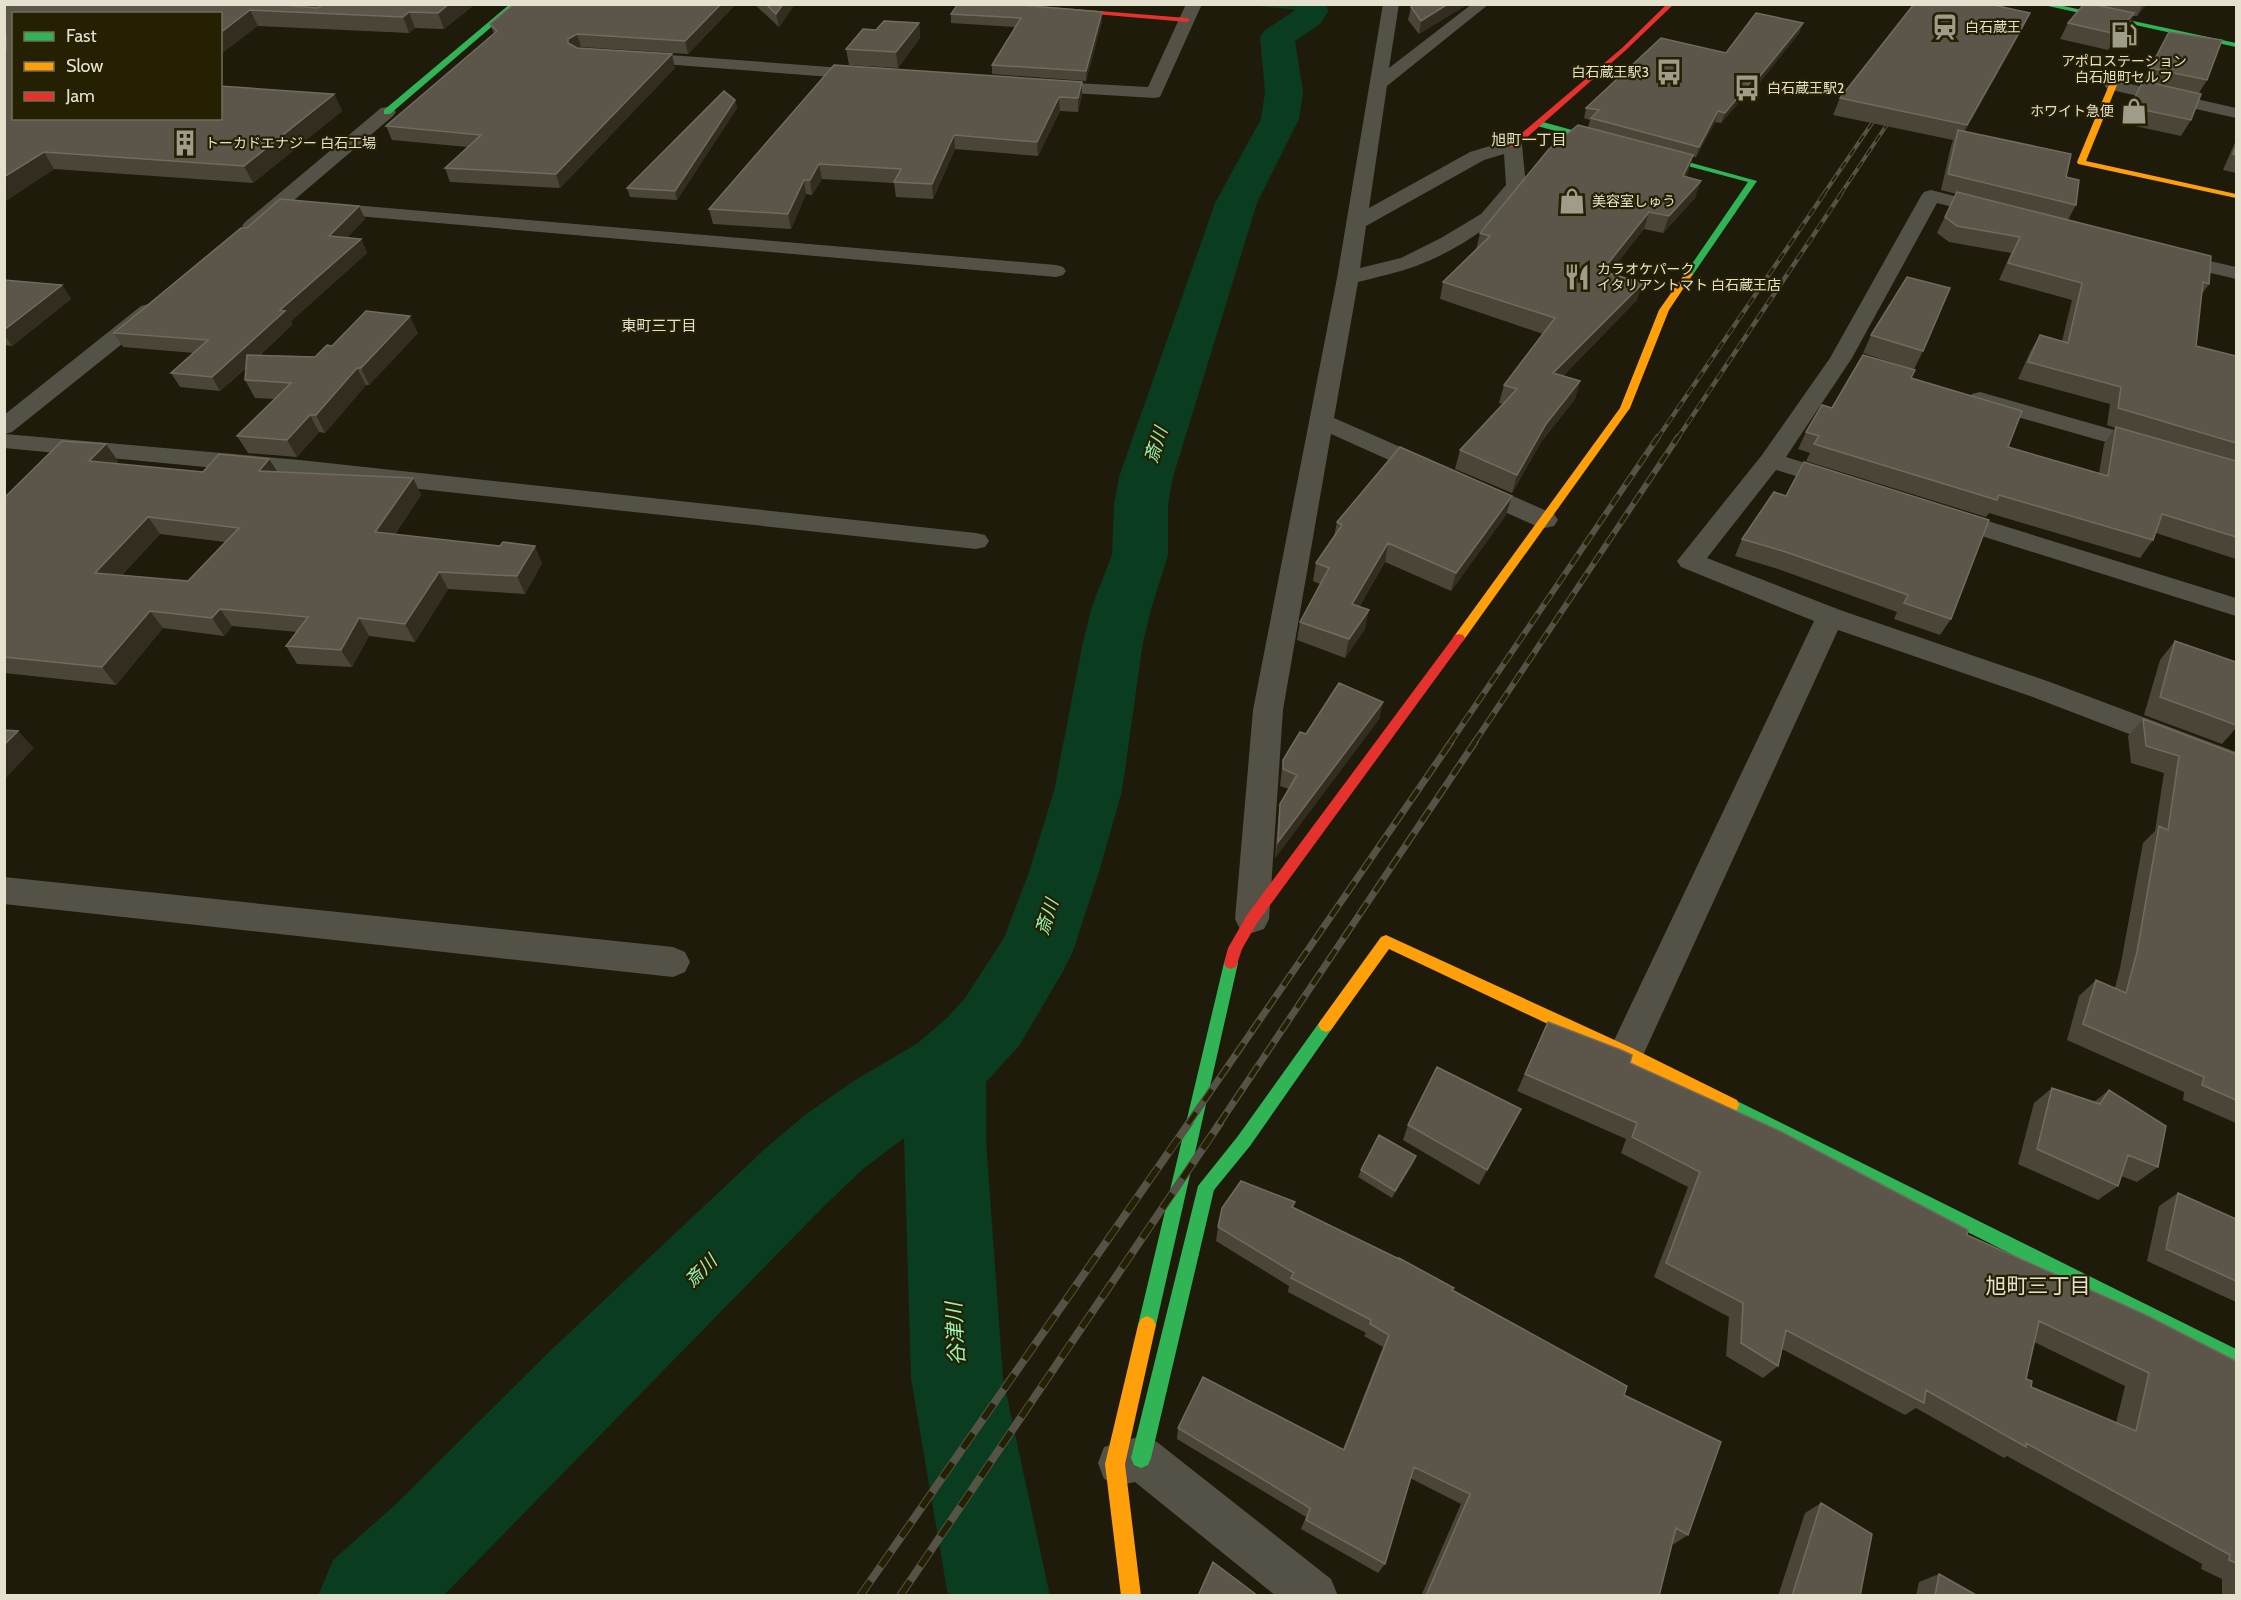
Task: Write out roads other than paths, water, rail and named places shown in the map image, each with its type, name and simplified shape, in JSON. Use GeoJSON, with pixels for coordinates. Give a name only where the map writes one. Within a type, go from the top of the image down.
{"type":"FeatureCollection","features":[{"type":"Feature","properties":{"kind":"street"},"geometry":{"type":"LineString","coordinates":[[234,241],[515,4]]}},
{"type":"Feature","properties":{"kind":"street"},"geometry":{"type":"LineString","coordinates":[[980,4],[1187,20]]}},
{"type":"Feature","properties":{"kind":"street"},"geometry":{"type":"LineString","coordinates":[[1018,85],[1155,93],[1194,4]]}},
{"type":"Feature","properties":{"kind":"street"},"geometry":{"type":"LineString","coordinates":[[1252,919],[1268,710],[1348,278],[1390,4]]}},
{"type":"Feature","properties":{"kind":"street"},"geometry":{"type":"LineString","coordinates":[[1379,84],[1482,4]]}},
{"type":"Feature","properties":{"kind":"street"},"geometry":{"type":"LineString","coordinates":[[1355,224],[1476,156],[1513,145],[1540,124],[1671,4]]}},
{"type":"Feature","properties":{"kind":"street"},"geometry":{"type":"LineString","coordinates":[[2047,5],[2236,45]]}},
{"type":"Feature","properties":{"kind":"street"},"geometry":{"type":"LineString","coordinates":[[616,56],[888,76]]}},
{"type":"Feature","properties":{"kind":"street"},"geometry":{"type":"LineString","coordinates":[[2236,113],[2113,85],[2081,162],[2236,196]]}},
{"type":"Feature","properties":{"kind":"street"},"geometry":{"type":"LineString","coordinates":[[1131,1596],[1128,1461],[1234,948],[1252,919],[1625,408],[1664,310],[1753,181],[1540,124]]}},
{"type":"Feature","properties":{"kind":"street"},"geometry":{"type":"LineString","coordinates":[[1348,278],[1408,262],[1488,218],[1516,186],[1513,145]]}},
{"type":"Feature","properties":{"kind":"street"},"geometry":{"type":"LineString","coordinates":[[2009,216],[1931,196],[1852,361],[1690,561],[1830,617],[2040,689],[2236,764]]}},
{"type":"Feature","properties":{"kind":"street"},"geometry":{"type":"LineString","coordinates":[[279,204],[1056,271]]}},
{"type":"Feature","properties":{"kind":"street"},"geometry":{"type":"LineString","coordinates":[[2143,250],[2236,273]]}},
{"type":"Feature","properties":{"kind":"street"},"geometry":{"type":"LineString","coordinates":[[4,427],[163,300]]}},
{"type":"Feature","properties":{"kind":"street"},"geometry":{"type":"LineString","coordinates":[[1960,393],[2167,453]]}},
{"type":"Feature","properties":{"kind":"street"},"geometry":{"type":"LineString","coordinates":[[1321,421],[1545,520]]}},
{"type":"Feature","properties":{"kind":"street"},"geometry":{"type":"LineString","coordinates":[[4,441],[300,468],[976,542]]}},
{"type":"Feature","properties":{"kind":"street"},"geometry":{"type":"LineString","coordinates":[[1771,460],[1862,489]]}},
{"type":"Feature","properties":{"kind":"street"},"geometry":{"type":"LineString","coordinates":[[1918,507],[2236,607]]}},
{"type":"Feature","properties":{"kind":"street"},"geometry":{"type":"LineString","coordinates":[[1626,1053],[1830,617]]}},
{"type":"Feature","properties":{"kind":"street"},"geometry":{"type":"LineString","coordinates":[[4,890],[673,962]]}},
{"type":"Feature","properties":{"kind":"street"},"geometry":{"type":"LineString","coordinates":[[1128,1461],[1206,1186],[1244,1141],[1386,941],[1626,1053],[2236,1358]]}},
{"type":"Feature","properties":{"kind":"street"},"geometry":{"type":"LineString","coordinates":[[1128,1461],[1314,1596]]}},
{"type":"Feature","properties":{"kind":"waterway"},"geometry":{"type":"LineString","coordinates":[[1238,4],[1311,9]]}},
{"type":"Feature","properties":{"kind":"waterway","name":"斎川"},"geometry":{"type":"LineString","coordinates":[[946,1068],[977,1040],[992,1022],[1036,951],[1064,872],[1088,791],[1113,642],[1122,606],[1140,555],[1141,505],[1146,477],[1236,203],[1280,119],[1284,92],[1277,37],[1308,17],[1311,12],[1310,4]]}},
{"type":"Feature","properties":{"kind":"waterway","name":"斎川"},"geometry":{"type":"LineString","coordinates":[[369,1596],[430,1540],[582,1385],[797,1175],[834,1142],[881,1108],[946,1068]]}},
{"type":"Feature","properties":{"kind":"waterway","name":"谷津川"},"geometry":{"type":"LineString","coordinates":[[946,1068],[945,1140],[957,1378],[999,1596]]}},
{"type":"Feature","properties":{"kind":"railway"},"geometry":{"type":"LineString","coordinates":[[1823,195],[1881,110]]}},
{"type":"Feature","properties":{"kind":"railway"},"geometry":{"type":"LineString","coordinates":[[1840,195],[1896,111]]}},
{"type":"Feature","properties":{"kind":"railway"},"geometry":{"type":"LineString","coordinates":[[1657,439],[1824,194]]}},
{"type":"Feature","properties":{"kind":"railway"},"geometry":{"type":"LineString","coordinates":[[1677,439],[1841,194]]}},
{"type":"Feature","properties":{"kind":"railway"},"geometry":{"type":"LineString","coordinates":[[1450,743],[1658,437]]}},
{"type":"Feature","properties":{"kind":"railway"},"geometry":{"type":"LineString","coordinates":[[1474,743],[1678,437]]}},
{"type":"Feature","properties":{"kind":"railway"},"geometry":{"type":"LineString","coordinates":[[1188,1124],[1451,742]]}},
{"type":"Feature","properties":{"kind":"railway"},"geometry":{"type":"LineString","coordinates":[[1219,1124],[1475,742]]}},
{"type":"Feature","properties":{"kind":"railway"},"geometry":{"type":"LineString","coordinates":[[860,1596],[1189,1123]]}},
{"type":"Feature","properties":{"kind":"railway"},"geometry":{"type":"LineString","coordinates":[[900,1596],[1220,1123]]}},
{"type":"Feature","properties":{"kind":"place","name":"白石蔵王"},"geometry":{"type":"Point","coordinates":[1945,27]}},
{"type":"Feature","properties":{"kind":"place","name":"アポロステーション 白石旭町セルフ"},"geometry":{"type":"Point","coordinates":[2124,35]}},
{"type":"Feature","properties":{"kind":"place","name":"白石蔵王駅3"},"geometry":{"type":"Point","coordinates":[1669,72]}},
{"type":"Feature","properties":{"kind":"place","name":"白石蔵王駅2"},"geometry":{"type":"Point","coordinates":[1747,88]}},
{"type":"Feature","properties":{"kind":"place","name":"ホワイト急便"},"geometry":{"type":"Point","coordinates":[2134,111]}},
{"type":"Feature","properties":{"kind":"place","name":"トーカドエナジー 白石工場"},"geometry":{"type":"Point","coordinates":[185,143]}},
{"type":"Feature","properties":{"kind":"place","name":"美容室しゅう"},"geometry":{"type":"Point","coordinates":[1572,201]}},
{"type":"Feature","properties":{"kind":"place","name":"カラオケパーク イタリアントマト 白石蔵王店"},"geometry":{"type":"Point","coordinates":[1577,277]}},
{"type":"Feature","properties":{"kind":"district","name":"旭町一丁目"},"geometry":{"type":"Point","coordinates":[1529,140]}},
{"type":"Feature","properties":{"kind":"district","name":"東町三丁目"},"geometry":{"type":"Point","coordinates":[659,326]}},
{"type":"Feature","properties":{"kind":"district","name":"旭町三丁目"},"geometry":{"type":"Point","coordinates":[2038,1285]}}]}
